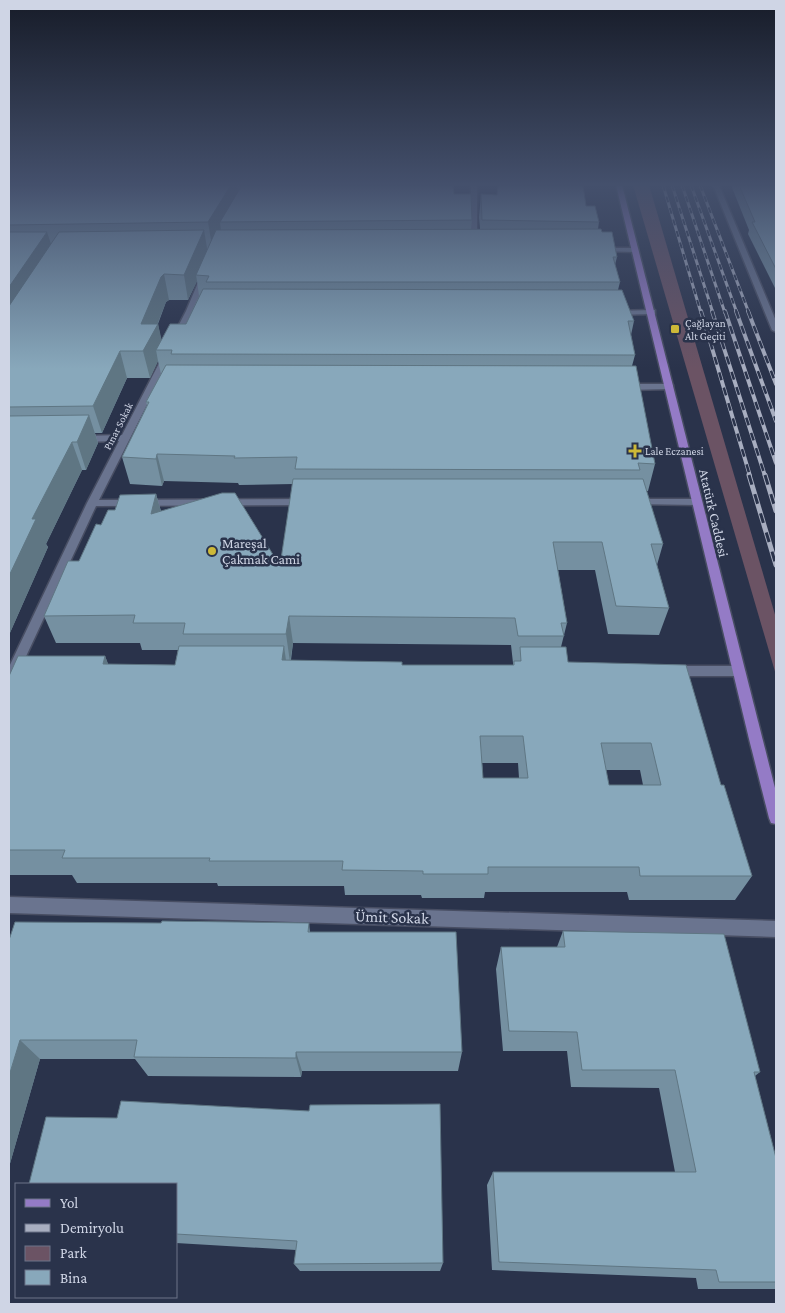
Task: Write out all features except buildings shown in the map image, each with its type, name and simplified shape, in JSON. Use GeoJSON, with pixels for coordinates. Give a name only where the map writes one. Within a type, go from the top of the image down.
{"type":"FeatureCollection","features":[{"type":"Feature","properties":{"kind":"main road","name":"Atatürk Caddesi"},"geometry":{"type":"LineString","coordinates":[[635,246],[737,671],[776,818]]}},
{"type":"Feature","properties":{"kind":"street"},"geometry":{"type":"LineString","coordinates":[[741,246],[776,330]]}},
{"type":"Feature","properties":{"kind":"street"},"geometry":{"type":"LineString","coordinates":[[464,248],[484,248]]}},
{"type":"Feature","properties":{"kind":"street"},"geometry":{"type":"LineString","coordinates":[[588,249],[636,250]]}},
{"type":"Feature","properties":{"kind":"street","name":"Pınar Sokak"},"geometry":{"type":"LineString","coordinates":[[9,680],[20,667],[92,504],[124,438],[156,386],[195,311],[209,266]]}},
{"type":"Feature","properties":{"kind":"street"},"geometry":{"type":"LineString","coordinates":[[605,312],[652,312]]}},
{"type":"Feature","properties":{"kind":"street"},"geometry":{"type":"LineString","coordinates":[[617,387],[670,387]]}},
{"type":"Feature","properties":{"kind":"street"},"geometry":{"type":"LineString","coordinates":[[67,439],[124,438]]}},
{"type":"Feature","properties":{"kind":"street"},"geometry":{"type":"LineString","coordinates":[[92,504],[315,502]]}},
{"type":"Feature","properties":{"kind":"street"},"geometry":{"type":"LineString","coordinates":[[628,502],[697,502]]}},
{"type":"Feature","properties":{"kind":"street"},"geometry":{"type":"LineString","coordinates":[[658,671],[737,671]]}},
{"type":"Feature","properties":{"kind":"street","name":"Ümit Sokak"},"geometry":{"type":"LineString","coordinates":[[9,905],[776,929]]}},
{"type":"Feature","properties":{"kind":"green space"},"geometry":{"type":"Polygon","coordinates":[[[651,246],[667,246],[776,618],[776,675],[651,246]]]}},
{"type":"Feature","properties":{"kind":"railway"},"geometry":{"type":"LineString","coordinates":[[681,246],[701,313]]}},
{"type":"Feature","properties":{"kind":"railway"},"geometry":{"type":"LineString","coordinates":[[692,246],[713,313]]}},
{"type":"Feature","properties":{"kind":"railway"},"geometry":{"type":"LineString","coordinates":[[703,246],[725,313]]}},
{"type":"Feature","properties":{"kind":"railway"},"geometry":{"type":"LineString","coordinates":[[713,246],[737,313]]}},
{"type":"Feature","properties":{"kind":"railway"},"geometry":{"type":"LineString","coordinates":[[723,246],[749,313]]}},
{"type":"Feature","properties":{"kind":"railway"},"geometry":{"type":"LineString","coordinates":[[701,311],[750,476]]}},
{"type":"Feature","properties":{"kind":"railway"},"geometry":{"type":"LineString","coordinates":[[712,311],[765,476]]}},
{"type":"Feature","properties":{"kind":"railway"},"geometry":{"type":"LineString","coordinates":[[725,311],[776,463]]}},
{"type":"Feature","properties":{"kind":"railway"},"geometry":{"type":"LineString","coordinates":[[736,311],[776,421]]}},
{"type":"Feature","properties":{"kind":"railway"},"geometry":{"type":"LineString","coordinates":[[748,311],[776,384]]}},
{"type":"Feature","properties":{"kind":"railway"},"geometry":{"type":"LineString","coordinates":[[749,475],[776,565]]}},
{"type":"Feature","properties":{"kind":"railway"},"geometry":{"type":"LineString","coordinates":[[765,475],[776,511]]}},
{"type":"Feature","properties":{"kind":"place","name":"Çağlayan Alt Geçiti"},"geometry":{"type":"Point","coordinates":[675,329]}},
{"type":"Feature","properties":{"kind":"place","name":"Lale Eczanesi"},"geometry":{"type":"Point","coordinates":[635,451]}},
{"type":"Feature","properties":{"kind":"place","name":"Mareşal Çakmak Cami"},"geometry":{"type":"Point","coordinates":[212,551]}}]}
